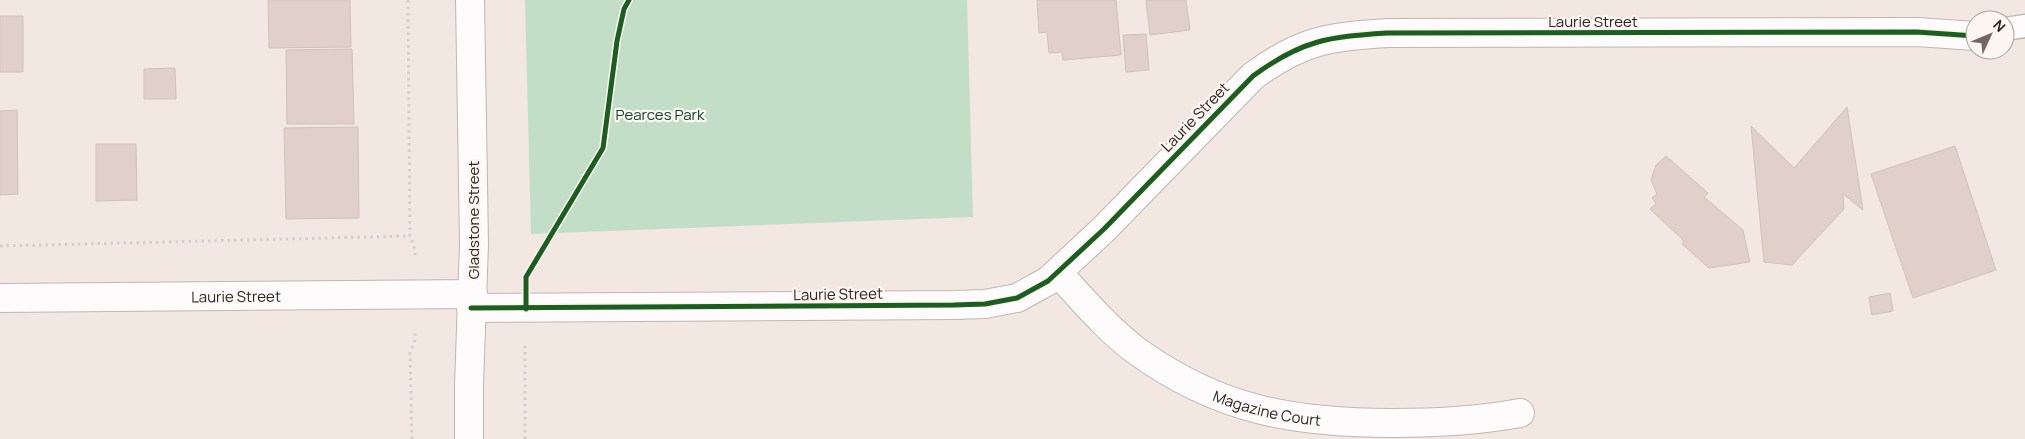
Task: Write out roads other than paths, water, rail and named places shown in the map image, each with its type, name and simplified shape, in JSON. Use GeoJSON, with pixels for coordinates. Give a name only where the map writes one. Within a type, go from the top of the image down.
{"type":"FeatureCollection","features":[{"type":"Feature","properties":{"kind":"street","name":"Gladstone Street"},"geometry":{"type":"LineString","coordinates":[[469,439],[472,301],[470,0]]}},
{"type":"Feature","properties":{"kind":"street","name":"Laurie Street"},"geometry":{"type":"LineString","coordinates":[[0,298],[415,294],[526,309],[985,304],[1017,298],[1048,281],[1104,230],[1253,76],[1285,55],[1320,40],[1397,33],[1918,32],[1965,35]]}},
{"type":"Feature","properties":{"kind":"street","name":"Magazine Court"},"geometry":{"type":"LineString","coordinates":[[1058,272],[1110,329],[1138,352],[1193,386],[1223,400],[1265,412],[1332,422],[1449,422],[1487,419],[1520,413]]}},
{"type":"Feature","properties":{"kind":"park label","name":"Pearces Park"},"geometry":{"type":"Point","coordinates":[660,114]}}]}
